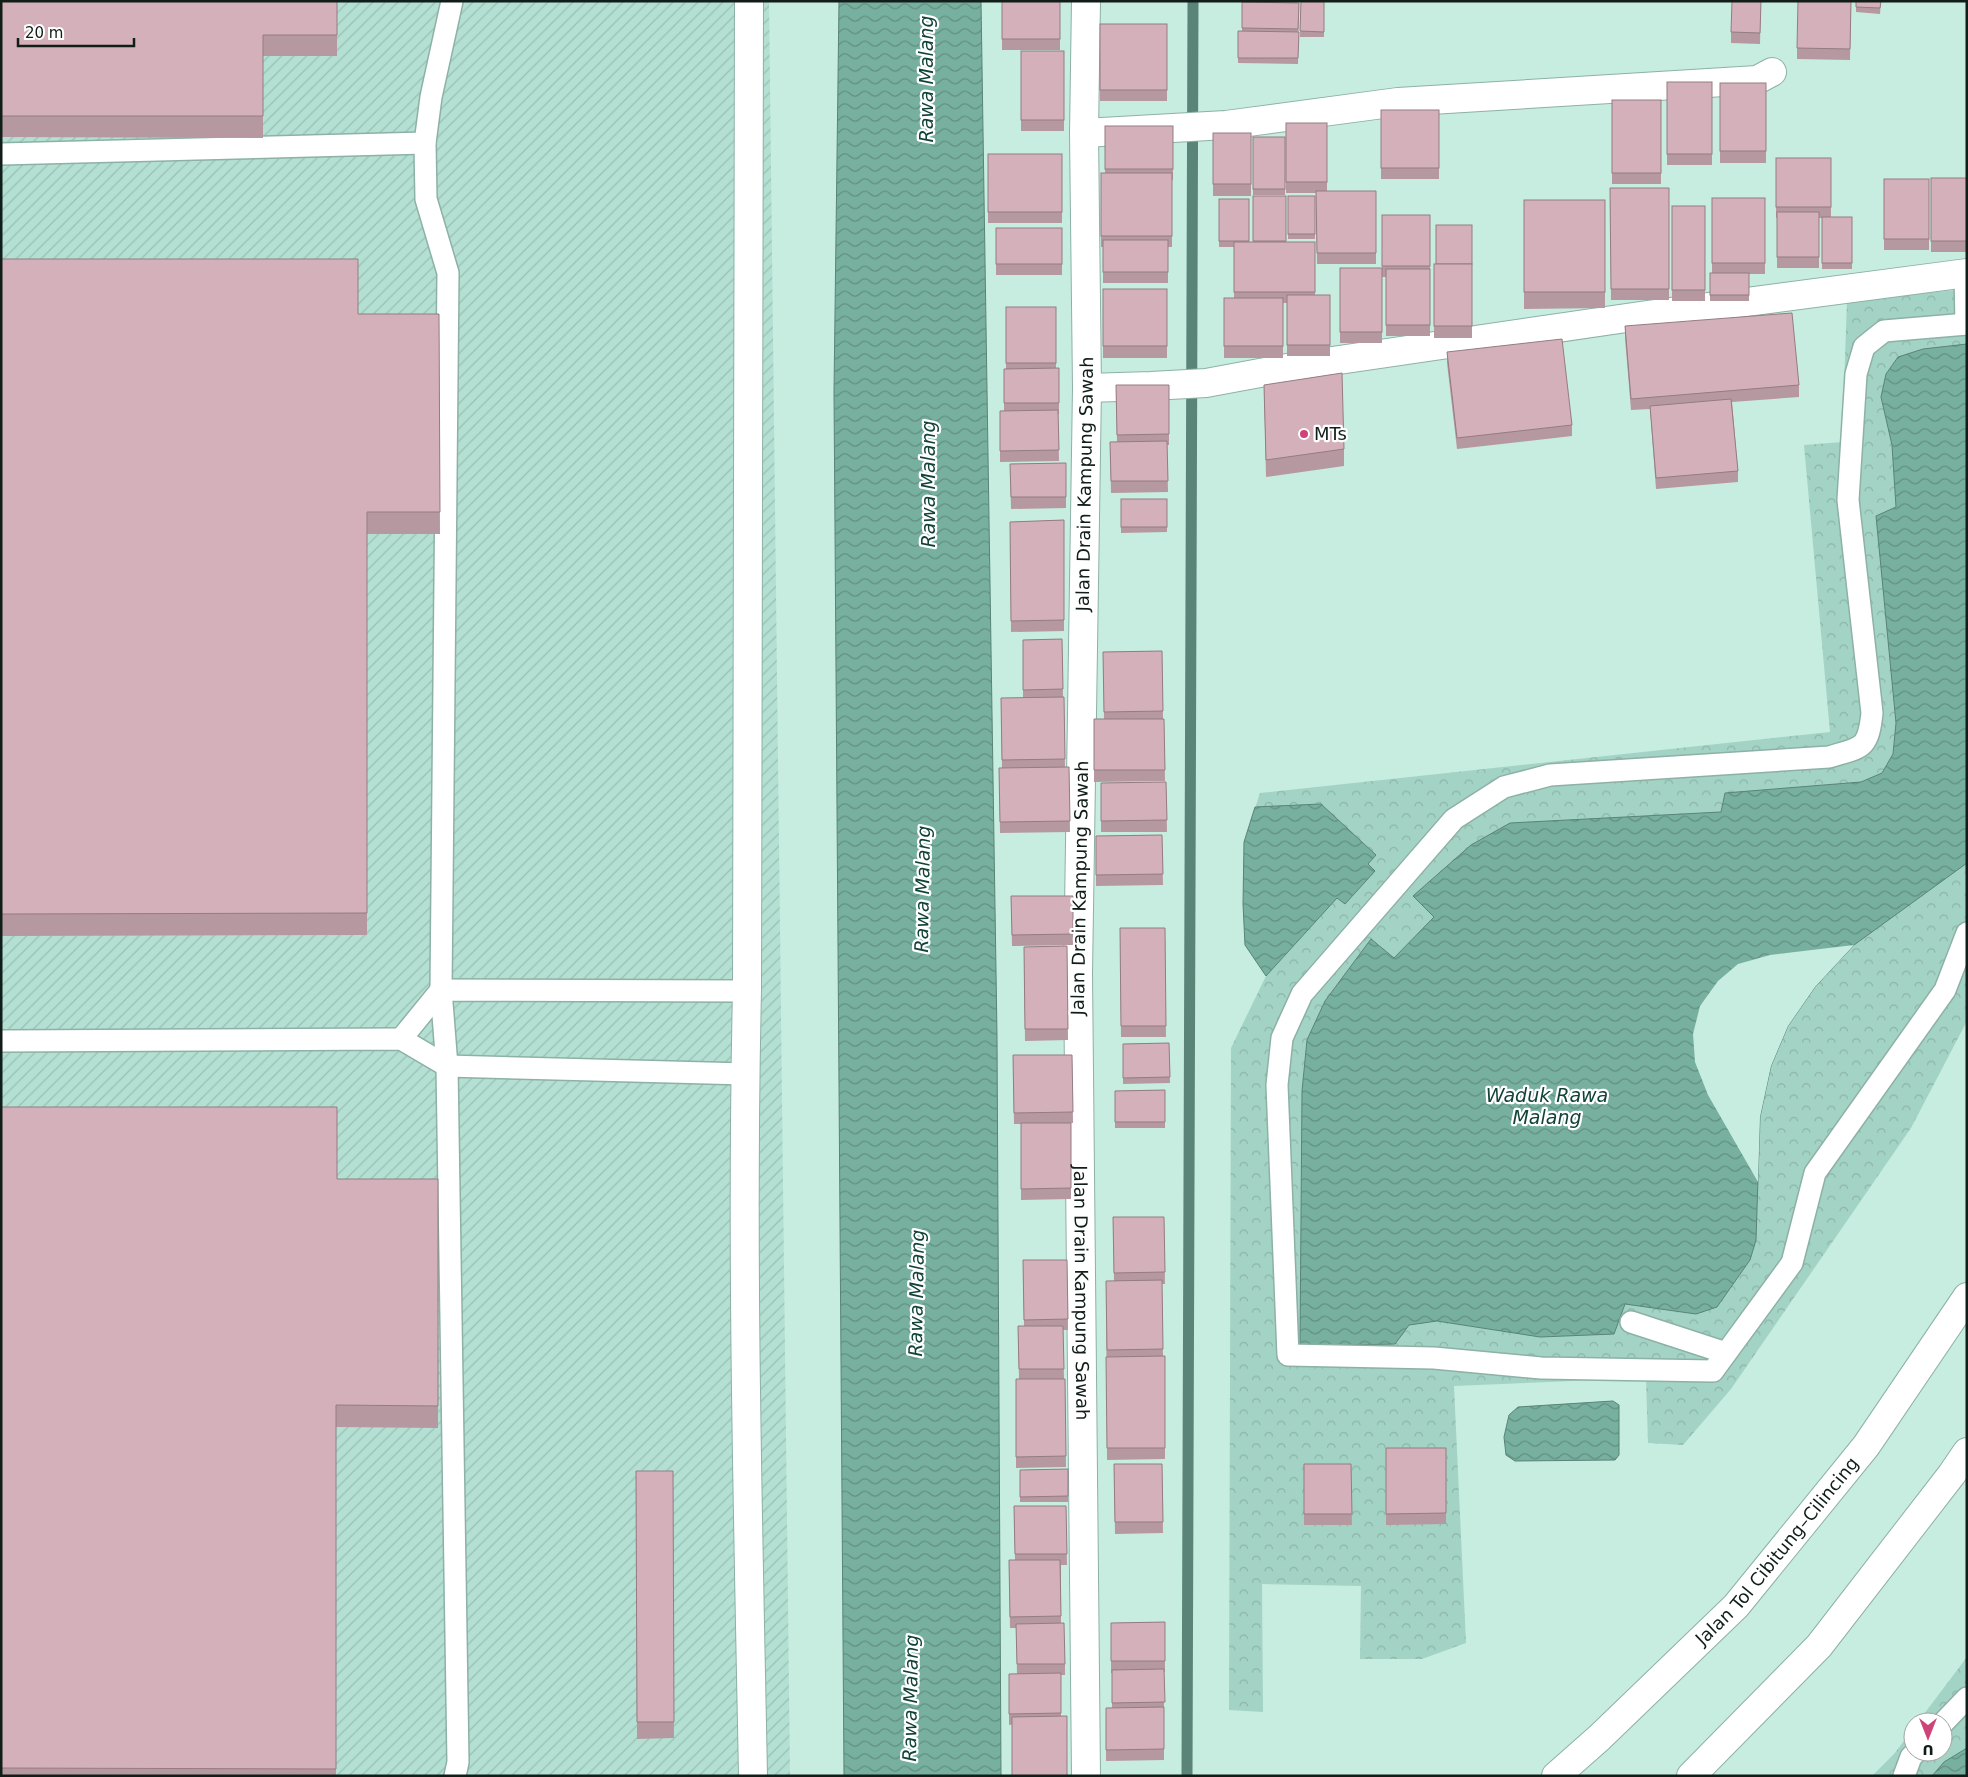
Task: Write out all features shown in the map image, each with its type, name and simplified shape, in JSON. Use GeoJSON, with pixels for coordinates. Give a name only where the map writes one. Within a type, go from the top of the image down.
{"type":"FeatureCollection","features":[{"type":"Feature","properties":{"kind":"main road"},"geometry":{"type":"LineString","coordinates":[[749,1],[746,1074],[747,1465],[753,1776]]}},
{"type":"Feature","properties":{"kind":"main road","name":"Jalan Drain Kampung Sawah"},"geometry":{"type":"LineString","coordinates":[[1086,1],[1084,133],[1087,388],[1078,974],[1086,1776]]}},
{"type":"Feature","properties":{"kind":"main road"},"geometry":{"type":"LineString","coordinates":[[1084,133],[1226,126],[1398,102],[1757,80],[1772,72]]}},
{"type":"Feature","properties":{"kind":"main road"},"geometry":{"type":"LineString","coordinates":[[1087,388],[1206,383],[1308,364],[1648,315],[1966,273]]}},
{"type":"Feature","properties":{"kind":"main road","name":"Jalan Tol Cibitung–Cilincing"},"geometry":{"type":"LineString","coordinates":[[1556,1776],[1600,1738],[1736,1606],[1866,1446],[1967,1297]]}},
{"type":"Feature","properties":{"kind":"main road"},"geometry":{"type":"LineString","coordinates":[[1690,1776],[1819,1646],[1967,1452]]}},
{"type":"Feature","properties":{"kind":"lane"},"geometry":{"type":"LineString","coordinates":[[452,1],[431,97],[426,143],[426,199],[448,273],[442,990],[447,1066],[458,1762],[455,1776]]}},
{"type":"Feature","properties":{"kind":"lane"},"geometry":{"type":"LineString","coordinates":[[1,154],[426,143]]}},
{"type":"Feature","properties":{"kind":"lane"},"geometry":{"type":"LineString","coordinates":[[1966,273],[1966,324],[1884,331],[1864,347],[1856,374],[1848,500],[1872,713],[1870,733],[1861,747],[1829,757],[1550,775],[1504,787],[1454,819],[1302,994],[1282,1038],[1278,1085],[1288,1355],[1434,1358],[1541,1368],[1713,1371],[1792,1263],[1814,1173],[1945,990],[1967,933]]}},
{"type":"Feature","properties":{"kind":"lane"},"geometry":{"type":"LineString","coordinates":[[442,990],[747,991]]}},
{"type":"Feature","properties":{"kind":"lane"},"geometry":{"type":"LineString","coordinates":[[401,1039],[442,990]]}},
{"type":"Feature","properties":{"kind":"lane"},"geometry":{"type":"LineString","coordinates":[[1,1041],[401,1039],[447,1066],[746,1074]]}},
{"type":"Feature","properties":{"kind":"lane"},"geometry":{"type":"LineString","coordinates":[[1632,1322],[1726,1353]]}},
{"type":"Feature","properties":{"kind":"lane"},"geometry":{"type":"LineString","coordinates":[[1953,1713],[1967,1698]]}},
{"type":"Feature","properties":{"kind":"lane"},"geometry":{"type":"LineString","coordinates":[[1904,1776],[1909,1762]]}},
{"type":"Feature","properties":{"kind":"shaded area"},"geometry":{"type":"Polygon","coordinates":[[[1,1],[769,1],[790,1776],[1,1776],[1,1]]]}},
{"type":"Feature","properties":{"kind":"green space"},"geometry":{"type":"Polygon","coordinates":[[[1967,289],[1967,1021],[1911,1128],[1731,1389],[1683,1445],[1648,1443],[1646,1378],[1454,1386],[1466,1643],[1422,1659],[1360,1659],[1361,1586],[1262,1584],[1263,1712],[1229,1710],[1231,1048],[1266,976],[1245,945],[1243,904],[1244,842],[1260,793],[1830,732],[1804,445],[1842,442],[1847,301],[1967,289]]]}},
{"type":"Feature","properties":{"kind":"green space"},"geometry":{"type":"Polygon","coordinates":[[[1967,1657],[1967,1776],[1872,1776],[1903,1742],[1903,1762],[1953,1762],[1953,1712],[1926,1712],[1967,1657]]]}},
{"type":"Feature","properties":{"kind":"water","name":"Rawa Malang"},"geometry":{"type":"Polygon","coordinates":[[[839,1],[981,1],[997,1036],[1001,1776],[844,1776],[834,392],[839,1]]]}},
{"type":"Feature","properties":{"kind":"water","name":"Waduk Rawa Malang"},"geometry":{"type":"Polygon","coordinates":[[[1967,344],[1967,863],[1854,945],[1815,987],[1788,1026],[1771,1066],[1760,1117],[1756,1240],[1750,1260],[1717,1307],[1696,1314],[1625,1304],[1614,1334],[1540,1337],[1437,1321],[1409,1325],[1395,1344],[1300,1346],[1302,1091],[1307,1040],[1325,1001],[1371,939],[1394,958],[1434,917],[1413,896],[1471,845],[1510,823],[1721,812],[1725,793],[1861,782],[1882,773],[1893,754],[1896,723],[1876,516],[1896,507],[1892,445],[1881,397],[1886,374],[1898,357],[1923,349],[1967,344]]]}},
{"type":"Feature","properties":{"kind":"water"},"geometry":{"type":"Polygon","coordinates":[[[1321,804],[1376,855],[1368,864],[1375,871],[1345,904],[1337,898],[1266,976],[1245,945],[1243,904],[1244,842],[1255,807],[1321,804]]]}},
{"type":"Feature","properties":{"kind":"water"},"geometry":{"type":"Polygon","coordinates":[[[1613,1401],[1619,1405],[1619,1455],[1615,1460],[1515,1461],[1506,1455],[1504,1437],[1509,1415],[1518,1407],[1613,1401]]]}},
{"type":"Feature","properties":{"kind":"water"},"geometry":{"type":"Polygon","coordinates":[[[1967,1748],[1967,1776],[1932,1776],[1944,1762],[1953,1762],[1953,1757],[1967,1748]]]}},
{"type":"Feature","properties":{"kind":"pier"},"geometry":{"type":"Polygon","coordinates":[[[1854,945],[1815,987],[1788,1026],[1771,1066],[1760,1117],[1758,1182],[1708,1095],[1695,1062],[1693,1034],[1700,1006],[1718,981],[1738,964],[1770,955],[1854,945]]]}},
{"type":"Feature","properties":{"kind":"building"},"geometry":{"type":"Polygon","coordinates":[[[1,1],[337,1],[337,35],[263,35],[263,116],[1,116],[1,1]]]}},
{"type":"Feature","properties":{"kind":"building"},"geometry":{"type":"Polygon","coordinates":[[[1002,1],[1060,1],[1060,39],[1002,39],[1002,1]]]}},
{"type":"Feature","properties":{"kind":"building"},"geometry":{"type":"Polygon","coordinates":[[[1301,1],[1324,1],[1324,32],[1300,31],[1301,1]]]}},
{"type":"Feature","properties":{"kind":"building"},"geometry":{"type":"Polygon","coordinates":[[[1732,1],[1761,1],[1760,33],[1731,32],[1732,1]]]}},
{"type":"Feature","properties":{"kind":"building"},"geometry":{"type":"Polygon","coordinates":[[[1798,1],[1851,1],[1850,49],[1797,48],[1798,1]]]}},
{"type":"Feature","properties":{"kind":"building"},"geometry":{"type":"Polygon","coordinates":[[[1856,1],[1881,1],[1880,8],[1856,7],[1856,1]]]}},
{"type":"Feature","properties":{"kind":"building"},"geometry":{"type":"Polygon","coordinates":[[[1242,2],[1299,3],[1298,29],[1242,28],[1242,2]]]}},
{"type":"Feature","properties":{"kind":"building"},"geometry":{"type":"Polygon","coordinates":[[[1100,24],[1167,24],[1167,90],[1100,90],[1100,24]]]}},
{"type":"Feature","properties":{"kind":"building"},"geometry":{"type":"Polygon","coordinates":[[[1238,31],[1299,32],[1298,58],[1238,58],[1238,31]]]}},
{"type":"Feature","properties":{"kind":"building"},"geometry":{"type":"Polygon","coordinates":[[[1021,51],[1064,51],[1064,120],[1021,120],[1021,51]]]}},
{"type":"Feature","properties":{"kind":"building"},"geometry":{"type":"Polygon","coordinates":[[[1667,82],[1712,82],[1712,154],[1667,154],[1667,82]]]}},
{"type":"Feature","properties":{"kind":"building"},"geometry":{"type":"Polygon","coordinates":[[[1720,83],[1766,83],[1766,151],[1720,151],[1720,83]]]}},
{"type":"Feature","properties":{"kind":"building"},"geometry":{"type":"Polygon","coordinates":[[[1612,100],[1661,100],[1661,173],[1612,173],[1612,100]]]}},
{"type":"Feature","properties":{"kind":"building"},"geometry":{"type":"Polygon","coordinates":[[[1381,110],[1439,110],[1439,168],[1381,168],[1381,110]]]}},
{"type":"Feature","properties":{"kind":"building"},"geometry":{"type":"Polygon","coordinates":[[[1286,123],[1327,123],[1327,182],[1286,182],[1286,123]]]}},
{"type":"Feature","properties":{"kind":"building"},"geometry":{"type":"Polygon","coordinates":[[[1105,126],[1173,126],[1173,169],[1105,169],[1105,126]]]}},
{"type":"Feature","properties":{"kind":"building"},"geometry":{"type":"Polygon","coordinates":[[[1213,133],[1251,133],[1251,184],[1213,184],[1213,133]]]}},
{"type":"Feature","properties":{"kind":"building"},"geometry":{"type":"Polygon","coordinates":[[[1253,137],[1285,137],[1285,189],[1253,189],[1253,137]]]}},
{"type":"Feature","properties":{"kind":"building"},"geometry":{"type":"Polygon","coordinates":[[[988,154],[1062,154],[1062,212],[988,212],[988,154]]]}},
{"type":"Feature","properties":{"kind":"building"},"geometry":{"type":"Polygon","coordinates":[[[1776,158],[1831,158],[1831,207],[1776,207],[1776,158]]]}},
{"type":"Feature","properties":{"kind":"building"},"geometry":{"type":"Polygon","coordinates":[[[1101,173],[1172,173],[1172,236],[1101,236],[1101,173]]]}},
{"type":"Feature","properties":{"kind":"building"},"geometry":{"type":"Polygon","coordinates":[[[1931,178],[1967,178],[1967,241],[1931,241],[1931,178]]]}},
{"type":"Feature","properties":{"kind":"building"},"geometry":{"type":"Polygon","coordinates":[[[1884,179],[1929,179],[1929,239],[1884,239],[1884,179]]]}},
{"type":"Feature","properties":{"kind":"building"},"geometry":{"type":"Polygon","coordinates":[[[1610,188],[1669,188],[1669,289],[1611,289],[1610,188]]]}},
{"type":"Feature","properties":{"kind":"building"},"geometry":{"type":"Polygon","coordinates":[[[1316,191],[1376,191],[1376,253],[1317,253],[1316,191]]]}},
{"type":"Feature","properties":{"kind":"building"},"geometry":{"type":"Polygon","coordinates":[[[1253,196],[1286,196],[1286,241],[1253,241],[1253,196]]]}},
{"type":"Feature","properties":{"kind":"building"},"geometry":{"type":"Polygon","coordinates":[[[1288,196],[1315,196],[1315,234],[1288,234],[1288,196]]]}},
{"type":"Feature","properties":{"kind":"building"},"geometry":{"type":"Polygon","coordinates":[[[1712,198],[1765,198],[1765,263],[1712,263],[1712,198]]]}},
{"type":"Feature","properties":{"kind":"building"},"geometry":{"type":"Polygon","coordinates":[[[1219,199],[1249,199],[1249,241],[1219,241],[1219,199]]]}},
{"type":"Feature","properties":{"kind":"building"},"geometry":{"type":"Polygon","coordinates":[[[1524,200],[1605,200],[1605,292],[1524,292],[1524,200]]]}},
{"type":"Feature","properties":{"kind":"building"},"geometry":{"type":"Polygon","coordinates":[[[1672,206],[1705,206],[1705,290],[1672,290],[1672,206]]]}},
{"type":"Feature","properties":{"kind":"building"},"geometry":{"type":"Polygon","coordinates":[[[1777,212],[1819,212],[1819,257],[1777,257],[1777,212]]]}},
{"type":"Feature","properties":{"kind":"building"},"geometry":{"type":"Polygon","coordinates":[[[1382,215],[1430,215],[1430,266],[1382,266],[1382,215]]]}},
{"type":"Feature","properties":{"kind":"building"},"geometry":{"type":"Polygon","coordinates":[[[1822,217],[1852,217],[1852,263],[1822,263],[1822,217]]]}},
{"type":"Feature","properties":{"kind":"building"},"geometry":{"type":"Polygon","coordinates":[[[1436,225],[1472,225],[1472,264],[1436,264],[1436,225]]]}},
{"type":"Feature","properties":{"kind":"building"},"geometry":{"type":"Polygon","coordinates":[[[996,228],[1062,228],[1062,264],[996,264],[996,228]]]}},
{"type":"Feature","properties":{"kind":"building"},"geometry":{"type":"Polygon","coordinates":[[[1103,240],[1168,240],[1168,272],[1103,272],[1103,240]]]}},
{"type":"Feature","properties":{"kind":"building"},"geometry":{"type":"Polygon","coordinates":[[[1234,242],[1315,242],[1315,292],[1234,292],[1234,242]]]}},
{"type":"Feature","properties":{"kind":"building"},"geometry":{"type":"Polygon","coordinates":[[[1,259],[358,259],[358,314],[439,314],[440,512],[367,512],[367,913],[1,914],[1,259]]]}},
{"type":"Feature","properties":{"kind":"building"},"geometry":{"type":"Polygon","coordinates":[[[1434,264],[1472,264],[1472,326],[1434,326],[1434,264]]]}},
{"type":"Feature","properties":{"kind":"building"},"geometry":{"type":"Polygon","coordinates":[[[1340,268],[1382,268],[1382,332],[1340,332],[1340,268]]]}},
{"type":"Feature","properties":{"kind":"building"},"geometry":{"type":"Polygon","coordinates":[[[1386,269],[1430,269],[1430,325],[1386,325],[1386,269]]]}},
{"type":"Feature","properties":{"kind":"building"},"geometry":{"type":"Polygon","coordinates":[[[1710,273],[1749,273],[1749,295],[1710,295],[1710,273]]]}},
{"type":"Feature","properties":{"kind":"building"},"geometry":{"type":"Polygon","coordinates":[[[1103,289],[1167,289],[1167,346],[1103,346],[1103,289]]]}},
{"type":"Feature","properties":{"kind":"building"},"geometry":{"type":"Polygon","coordinates":[[[1287,295],[1330,295],[1330,345],[1287,345],[1287,295]]]}},
{"type":"Feature","properties":{"kind":"building"},"geometry":{"type":"Polygon","coordinates":[[[1224,298],[1283,298],[1283,346],[1224,346],[1224,298]]]}},
{"type":"Feature","properties":{"kind":"building"},"geometry":{"type":"Polygon","coordinates":[[[1006,307],[1056,307],[1056,363],[1006,363],[1006,307]]]}},
{"type":"Feature","properties":{"kind":"building"},"geometry":{"type":"Polygon","coordinates":[[[1792,313],[1799,385],[1631,399],[1625,326],[1792,313]]]}},
{"type":"Feature","properties":{"kind":"building"},"geometry":{"type":"Polygon","coordinates":[[[1562,339],[1572,425],[1457,438],[1447,352],[1562,339]]]}},
{"type":"Feature","properties":{"kind":"building"},"geometry":{"type":"Polygon","coordinates":[[[1059,368],[1059,403],[1004,403],[1004,369],[1059,368]]]}},
{"type":"Feature","properties":{"kind":"building","name":"MTs"},"geometry":{"type":"Polygon","coordinates":[[[1342,373],[1344,449],[1266,460],[1264,385],[1342,373]]]}},
{"type":"Feature","properties":{"kind":"building"},"geometry":{"type":"Polygon","coordinates":[[[1116,385],[1169,385],[1169,434],[1117,435],[1116,385]]]}},
{"type":"Feature","properties":{"kind":"building"},"geometry":{"type":"Polygon","coordinates":[[[1731,399],[1738,471],[1656,478],[1650,406],[1731,399]]]}},
{"type":"Feature","properties":{"kind":"building"},"geometry":{"type":"Polygon","coordinates":[[[1058,410],[1059,450],[1000,451],[1000,411],[1058,410]]]}},
{"type":"Feature","properties":{"kind":"building"},"geometry":{"type":"Polygon","coordinates":[[[1167,441],[1168,481],[1111,481],[1110,442],[1167,441]]]}},
{"type":"Feature","properties":{"kind":"building"},"geometry":{"type":"Polygon","coordinates":[[[1066,463],[1066,497],[1011,497],[1010,464],[1066,463]]]}},
{"type":"Feature","properties":{"kind":"building"},"geometry":{"type":"Polygon","coordinates":[[[1121,499],[1167,499],[1167,527],[1121,527],[1121,499]]]}},
{"type":"Feature","properties":{"kind":"building"},"geometry":{"type":"Polygon","coordinates":[[[1064,520],[1064,620],[1011,621],[1010,522],[1064,520]]]}},
{"type":"Feature","properties":{"kind":"building"},"geometry":{"type":"Polygon","coordinates":[[[1062,639],[1063,689],[1023,690],[1023,640],[1062,639]]]}},
{"type":"Feature","properties":{"kind":"building"},"geometry":{"type":"Polygon","coordinates":[[[1162,651],[1163,711],[1104,712],[1103,652],[1162,651]]]}},
{"type":"Feature","properties":{"kind":"building"},"geometry":{"type":"Polygon","coordinates":[[[1064,697],[1065,759],[1002,760],[1001,698],[1064,697]]]}},
{"type":"Feature","properties":{"kind":"building"},"geometry":{"type":"Polygon","coordinates":[[[1094,719],[1164,719],[1165,770],[1094,770],[1094,719]]]}},
{"type":"Feature","properties":{"kind":"building"},"geometry":{"type":"Polygon","coordinates":[[[1069,767],[1070,821],[1000,822],[999,768],[1069,767]]]}},
{"type":"Feature","properties":{"kind":"building"},"geometry":{"type":"Polygon","coordinates":[[[1166,782],[1167,820],[1101,821],[1101,783],[1166,782]]]}},
{"type":"Feature","properties":{"kind":"building"},"geometry":{"type":"Polygon","coordinates":[[[1162,835],[1163,874],[1096,875],[1096,836],[1162,835]]]}},
{"type":"Feature","properties":{"kind":"building"},"geometry":{"type":"Polygon","coordinates":[[[1011,896],[1073,896],[1073,934],[1012,935],[1011,896]]]}},
{"type":"Feature","properties":{"kind":"building"},"geometry":{"type":"Polygon","coordinates":[[[1120,928],[1165,928],[1166,1026],[1121,1026],[1120,928]]]}},
{"type":"Feature","properties":{"kind":"building"},"geometry":{"type":"Polygon","coordinates":[[[1067,946],[1068,1029],[1025,1029],[1024,947],[1067,946]]]}},
{"type":"Feature","properties":{"kind":"building"},"geometry":{"type":"Polygon","coordinates":[[[1169,1043],[1170,1077],[1123,1078],[1123,1044],[1169,1043]]]}},
{"type":"Feature","properties":{"kind":"building"},"geometry":{"type":"Polygon","coordinates":[[[1013,1055],[1072,1055],[1073,1112],[1014,1113],[1013,1055]]]}},
{"type":"Feature","properties":{"kind":"building"},"geometry":{"type":"Polygon","coordinates":[[[1165,1090],[1165,1122],[1115,1122],[1115,1091],[1165,1090]]]}},
{"type":"Feature","properties":{"kind":"building"},"geometry":{"type":"Polygon","coordinates":[[[1,1107],[337,1107],[337,1179],[438,1179],[438,1406],[336,1405],[336,1769],[1,1768],[1,1107]]]}},
{"type":"Feature","properties":{"kind":"building"},"geometry":{"type":"Polygon","coordinates":[[[1021,1123],[1071,1123],[1071,1188],[1021,1189],[1021,1123]]]}},
{"type":"Feature","properties":{"kind":"building"},"geometry":{"type":"Polygon","coordinates":[[[1113,1217],[1164,1217],[1165,1272],[1114,1273],[1113,1217]]]}},
{"type":"Feature","properties":{"kind":"building"},"geometry":{"type":"Polygon","coordinates":[[[1023,1260],[1067,1260],[1068,1319],[1024,1320],[1023,1260]]]}},
{"type":"Feature","properties":{"kind":"building"},"geometry":{"type":"Polygon","coordinates":[[[1162,1280],[1163,1349],[1107,1350],[1106,1281],[1162,1280]]]}},
{"type":"Feature","properties":{"kind":"building"},"geometry":{"type":"Polygon","coordinates":[[[1018,1326],[1063,1326],[1064,1369],[1019,1369],[1018,1326]]]}},
{"type":"Feature","properties":{"kind":"building"},"geometry":{"type":"Polygon","coordinates":[[[1165,1356],[1165,1448],[1107,1448],[1106,1357],[1165,1356]]]}},
{"type":"Feature","properties":{"kind":"building"},"geometry":{"type":"Polygon","coordinates":[[[1016,1379],[1065,1379],[1066,1456],[1016,1457],[1016,1379]]]}},
{"type":"Feature","properties":{"kind":"building"},"geometry":{"type":"Polygon","coordinates":[[[1386,1448],[1446,1448],[1446,1513],[1386,1514],[1386,1448]]]}},
{"type":"Feature","properties":{"kind":"building"},"geometry":{"type":"Polygon","coordinates":[[[1114,1464],[1162,1464],[1163,1522],[1115,1522],[1114,1464]]]}},
{"type":"Feature","properties":{"kind":"building"},"geometry":{"type":"Polygon","coordinates":[[[1304,1464],[1351,1464],[1352,1514],[1304,1514],[1304,1464]]]}},
{"type":"Feature","properties":{"kind":"building"},"geometry":{"type":"Polygon","coordinates":[[[1068,1469],[1068,1496],[1020,1497],[1020,1470],[1068,1469]]]}},
{"type":"Feature","properties":{"kind":"building"},"geometry":{"type":"Polygon","coordinates":[[[636,1471],[673,1471],[674,1722],[637,1722],[636,1471]]]}},
{"type":"Feature","properties":{"kind":"building"},"geometry":{"type":"Polygon","coordinates":[[[1014,1506],[1066,1506],[1067,1554],[1015,1554],[1014,1506]]]}},
{"type":"Feature","properties":{"kind":"building"},"geometry":{"type":"Polygon","coordinates":[[[1009,1560],[1060,1560],[1061,1616],[1010,1617],[1009,1560]]]}},
{"type":"Feature","properties":{"kind":"building"},"geometry":{"type":"Polygon","coordinates":[[[1165,1622],[1165,1661],[1111,1661],[1111,1623],[1165,1622]]]}},
{"type":"Feature","properties":{"kind":"building"},"geometry":{"type":"Polygon","coordinates":[[[1064,1623],[1065,1664],[1017,1664],[1016,1624],[1064,1623]]]}},
{"type":"Feature","properties":{"kind":"building"},"geometry":{"type":"Polygon","coordinates":[[[1164,1669],[1165,1702],[1112,1703],[1112,1670],[1164,1669]]]}},
{"type":"Feature","properties":{"kind":"building"},"geometry":{"type":"Polygon","coordinates":[[[1061,1673],[1061,1713],[1009,1714],[1009,1674],[1061,1673]]]}},
{"type":"Feature","properties":{"kind":"building"},"geometry":{"type":"Polygon","coordinates":[[[1164,1707],[1164,1749],[1106,1750],[1106,1708],[1164,1707]]]}},
{"type":"Feature","properties":{"kind":"building"},"geometry":{"type":"Polygon","coordinates":[[[1067,1716],[1067,1776],[1012,1776],[1012,1717],[1067,1716]]]}},
{"type":"Feature","properties":{"kind":"waterway"},"geometry":{"type":"LineString","coordinates":[[1187,1776],[1193,1]]}},
{"type":"Feature","properties":{"kind":"place","name":"MTs"},"geometry":{"type":"Point","coordinates":[1304,434]}}]}
